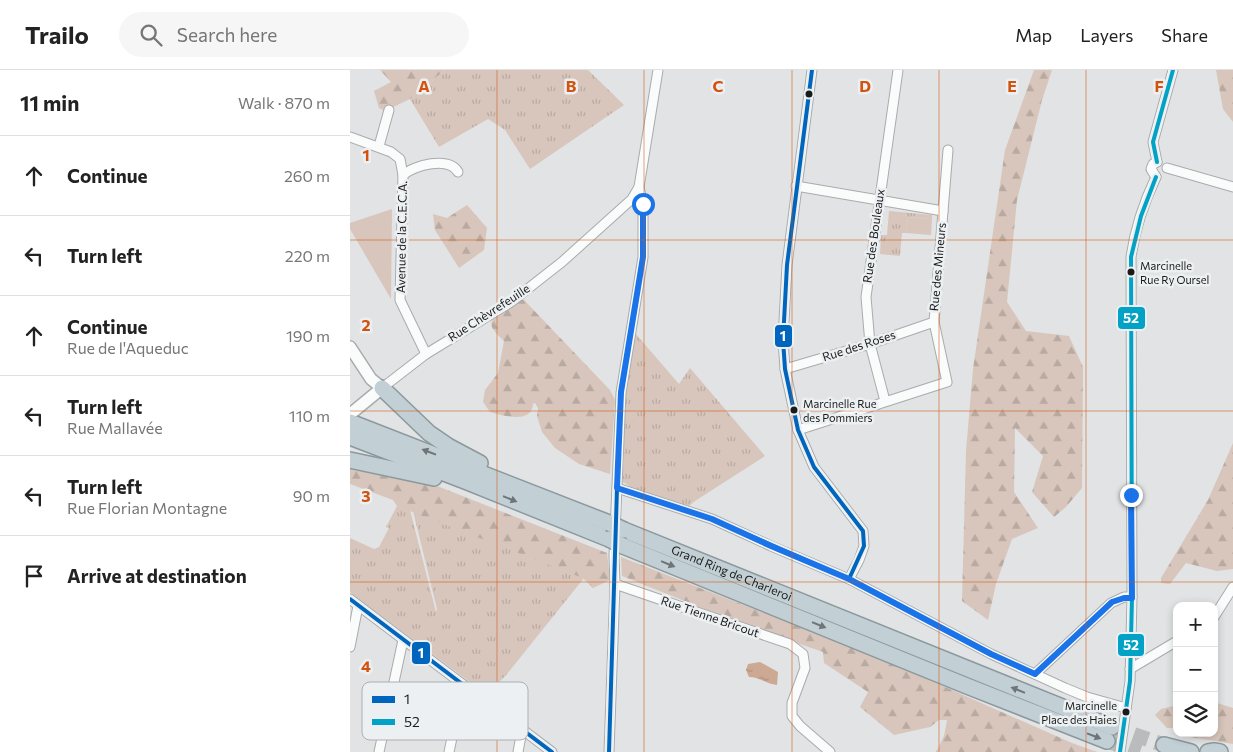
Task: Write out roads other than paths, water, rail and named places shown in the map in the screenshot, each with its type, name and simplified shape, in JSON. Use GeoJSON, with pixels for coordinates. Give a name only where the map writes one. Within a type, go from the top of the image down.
{"type":"FeatureCollection","features":[{"type":"Feature","properties":{"kind":"highway"},"geometry":{"type":"LineString","coordinates":[[382,388],[429,433],[492,469],[507,482]]}},
{"type":"Feature","properties":{"kind":"highway","name":"Grand Ring de Charleroi"},"geometry":{"type":"LineString","coordinates":[[353,424],[609,523],[1110,734],[967,686],[623,546],[465,481],[353,424]]}},
{"type":"Feature","properties":{"kind":"highway"},"geometry":{"type":"LineString","coordinates":[[350,460],[442,480],[465,481]]}},
{"type":"Feature","properties":{"kind":"highway"},"geometry":{"type":"LineString","coordinates":[[1164,745],[1191,752]]}},
{"type":"Feature","properties":{"kind":"highway"},"geometry":{"type":"LineString","coordinates":[[1208,752],[1220,752]]}},
{"type":"Feature","properties":{"kind":"street"},"geometry":{"type":"LineString","coordinates":[[609,752],[615,584],[614,556],[621,392],[643,257],[643,204],[640,187],[658,70]]}},
{"type":"Feature","properties":{"kind":"street"},"geometry":{"type":"LineString","coordinates":[[812,70],[786,265],[783,340],[785,369],[798,430],[814,467],[863,531],[864,546],[849,579]]}},
{"type":"Feature","properties":{"kind":"street","name":"Rue des Bouleaux"},"geometry":{"type":"LineString","coordinates":[[885,401],[870,344],[866,297],[898,70]]}},
{"type":"Feature","properties":{"kind":"street"},"geometry":{"type":"LineString","coordinates":[[1157,162],[1154,142],[1173,70]]}},
{"type":"Feature","properties":{"kind":"street"},"geometry":{"type":"LineString","coordinates":[[379,146],[389,110]]}},
{"type":"Feature","properties":{"kind":"street","name":"Avenue de la C.E.C.A."},"geometry":{"type":"LineString","coordinates":[[350,137],[379,146],[392,152],[400,159],[403,175],[400,300],[426,354]]}},
{"type":"Feature","properties":{"kind":"street","name":"Rue des Mineurs"},"geometry":{"type":"LineString","coordinates":[[885,401],[947,382],[934,322],[948,150]]}},
{"type":"Feature","properties":{"kind":"street"},"geometry":{"type":"LineString","coordinates":[[1156,177],[1151,170],[1153,164],[1157,162],[1164,163],[1167,168],[1233,187]]}},
{"type":"Feature","properties":{"kind":"street","name":"Avenue de la C.E.C.A."},"geometry":{"type":"LineString","coordinates":[[403,175],[410,169],[422,165],[436,164],[447,164],[456,168],[458,172]]}},
{"type":"Feature","properties":{"kind":"street"},"geometry":{"type":"LineString","coordinates":[[1156,177],[1164,175],[1167,168]]}},
{"type":"Feature","properties":{"kind":"street"},"geometry":{"type":"LineString","coordinates":[[1120,752],[1130,669],[1132,598],[1131,257],[1137,227],[1147,194],[1156,177]]}},
{"type":"Feature","properties":{"kind":"street"},"geometry":{"type":"LineString","coordinates":[[796,186],[943,211]]}},
{"type":"Feature","properties":{"kind":"street","name":"Rue Chèvrefeuille"},"geometry":{"type":"LineString","coordinates":[[353,424],[382,388],[426,354],[511,302],[562,262],[632,199],[640,187]]}},
{"type":"Feature","properties":{"kind":"street","name":"Rue des Roses"},"geometry":{"type":"LineString","coordinates":[[785,369],[870,344],[934,322]]}},
{"type":"Feature","properties":{"kind":"street"},"geometry":{"type":"LineString","coordinates":[[350,346],[371,378],[382,388]]}},
{"type":"Feature","properties":{"kind":"street"},"geometry":{"type":"LineString","coordinates":[[798,430],[885,401]]}},
{"type":"Feature","properties":{"kind":"street"},"geometry":{"type":"LineString","coordinates":[[617,488],[712,519],[849,579],[991,654],[1087,697],[1126,708]]}},
{"type":"Feature","properties":{"kind":"street","name":"Rue Tienne Bricout"},"geometry":{"type":"LineString","coordinates":[[615,584],[790,644],[803,654],[805,668],[792,703],[792,716],[800,726],[830,752]]}},
{"type":"Feature","properties":{"kind":"street"},"geometry":{"type":"LineString","coordinates":[[1218,611],[1233,587]]}},
{"type":"Feature","properties":{"kind":"street"},"geometry":{"type":"LineString","coordinates":[[1035,674],[1112,602],[1124,598],[1132,598]]}},
{"type":"Feature","properties":{"kind":"street"},"geometry":{"type":"LineString","coordinates":[[350,600],[459,682]]}},
{"type":"Feature","properties":{"kind":"street"},"geometry":{"type":"LineString","coordinates":[[350,647],[358,606]]}},
{"type":"Feature","properties":{"kind":"street"},"geometry":{"type":"LineString","coordinates":[[394,682],[403,640]]}},
{"type":"Feature","properties":{"kind":"street"},"geometry":{"type":"LineString","coordinates":[[1130,669],[1173,643]]}},
{"type":"Feature","properties":{"kind":"street"},"geometry":{"type":"LineString","coordinates":[[528,734],[552,752]]}},
{"type":"Feature","properties":{"kind":"water"},"geometry":{"type":"Polygon","coordinates":[[[760,662],[778,672],[777,685],[749,677],[746,670],[748,664],[760,662]]]}},
{"type":"Feature","properties":{"kind":"tunnel"},"geometry":{"type":"LineString","coordinates":[[1112,727],[1164,745]]}},
{"type":"Feature","properties":{"kind":"tunnel"},"geometry":{"type":"LineString","coordinates":[[1107,741],[1140,752]]}},
{"type":"Feature","properties":{"kind":"place","name":"Marcinelle Rue Ry Oursel"},"geometry":{"type":"Point","coordinates":[1131,272]}},
{"type":"Feature","properties":{"kind":"place","name":"Marcinelle Rue des Pommiers"},"geometry":{"type":"Point","coordinates":[794,410]}},
{"type":"Feature","properties":{"kind":"place","name":"Marcinelle Place des Haies"},"geometry":{"type":"Point","coordinates":[1126,712]}}]}
